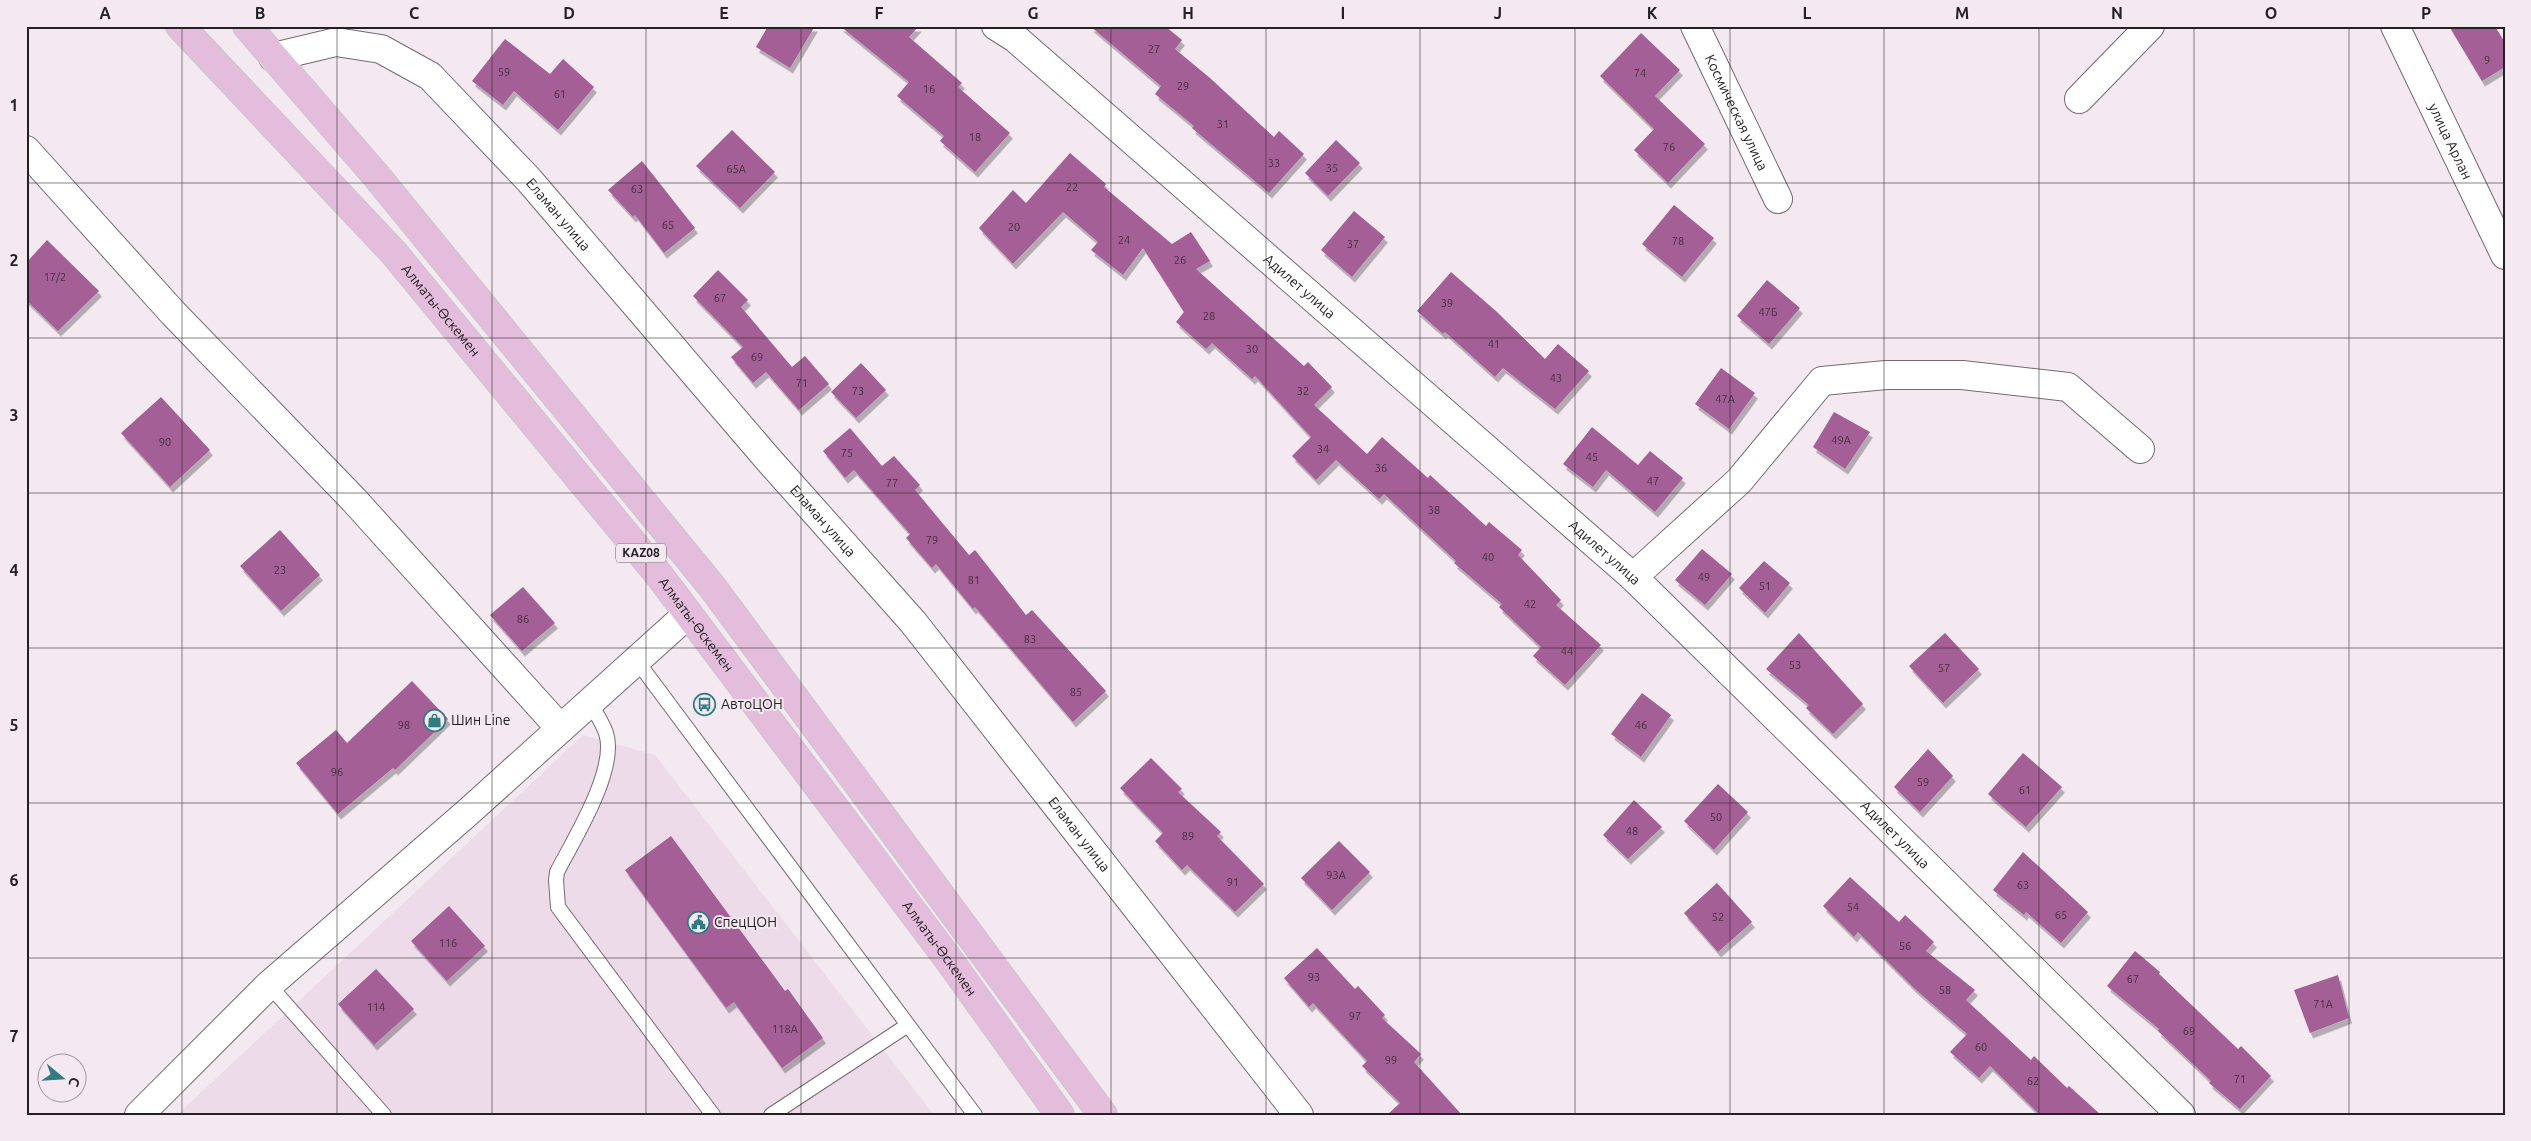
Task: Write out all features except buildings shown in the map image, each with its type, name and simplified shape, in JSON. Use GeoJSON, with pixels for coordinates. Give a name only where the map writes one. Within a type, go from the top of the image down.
{"type":"FeatureCollection","features":[{"type":"Feature","properties":{"kind":"main road","name":"Алматы-Өскемен"},"geometry":{"type":"LineString","coordinates":[[180,26],[399,260],[659,575],[946,956],[1060,1115]]}},
{"type":"Feature","properties":{"kind":"main road","name":"KAZ08"},"geometry":{"type":"LineString","coordinates":[[247,26],[378,178],[714,588],[1103,1115]]}},
{"type":"Feature","properties":{"kind":"main road"},"geometry":{"type":"LineString","coordinates":[[349,206],[378,178]]}},
{"type":"Feature","properties":{"kind":"street","name":"Адилет улица"},"geometry":{"type":"LineString","coordinates":[[996,26],[1015,38],[1633,577],[2181,1115]]}},
{"type":"Feature","properties":{"kind":"street","name":"Космическая улица"},"geometry":{"type":"LineString","coordinates":[[1695,26],[1778,199]]}},
{"type":"Feature","properties":{"kind":"street"},"geometry":{"type":"LineString","coordinates":[[2079,99],[2150,26]]}},
{"type":"Feature","properties":{"kind":"street","name":"улица Арлан"},"geometry":{"type":"LineString","coordinates":[[2395,26],[2505,255]]}},
{"type":"Feature","properties":{"kind":"street","name":"Еламан улица"},"geometry":{"type":"LineString","coordinates":[[273,57],[329,34],[381,49],[430,76],[529,180],[767,458],[913,622],[1299,1115]]}},
{"type":"Feature","properties":{"kind":"street"},"geometry":{"type":"LineString","coordinates":[[26,150],[173,313],[354,500],[560,728]]}},
{"type":"Feature","properties":{"kind":"street"},"geometry":{"type":"LineString","coordinates":[[1633,577],[1739,481],[1822,381],[1886,375],[1962,375],[2068,387],[2140,449]]}},
{"type":"Feature","properties":{"kind":"street"},"geometry":{"type":"LineString","coordinates":[[139,1115],[269,985],[688,614]]}},
{"type":"Feature","properties":{"kind":"lane"},"geometry":{"type":"LineString","coordinates":[[636,661],[975,1115]]}},
{"type":"Feature","properties":{"kind":"lane"},"geometry":{"type":"LineString","coordinates":[[590,702],[606,733],[609,753],[601,782],[557,872],[558,907],[713,1115]]}},
{"type":"Feature","properties":{"kind":"lane"},"geometry":{"type":"LineString","coordinates":[[269,985],[384,1115]]}},
{"type":"Feature","properties":{"kind":"lane"},"geometry":{"type":"LineString","coordinates":[[771,1115],[908,1025]]}},
{"type":"Feature","properties":{"kind":"shaded area"},"geometry":{"type":"Polygon","coordinates":[[[583,735],[655,755],[934,1115],[177,1115],[583,735]]]}},
{"type":"Feature","properties":{"kind":"place","name":"АвтоЦОН"},"geometry":{"type":"Point","coordinates":[705,704]}},
{"type":"Feature","properties":{"kind":"place","name":"Шин Line"},"geometry":{"type":"Point","coordinates":[435,720]}},
{"type":"Feature","properties":{"kind":"place","name":"СпецЦОН"},"geometry":{"type":"Point","coordinates":[698,922]}}]}
